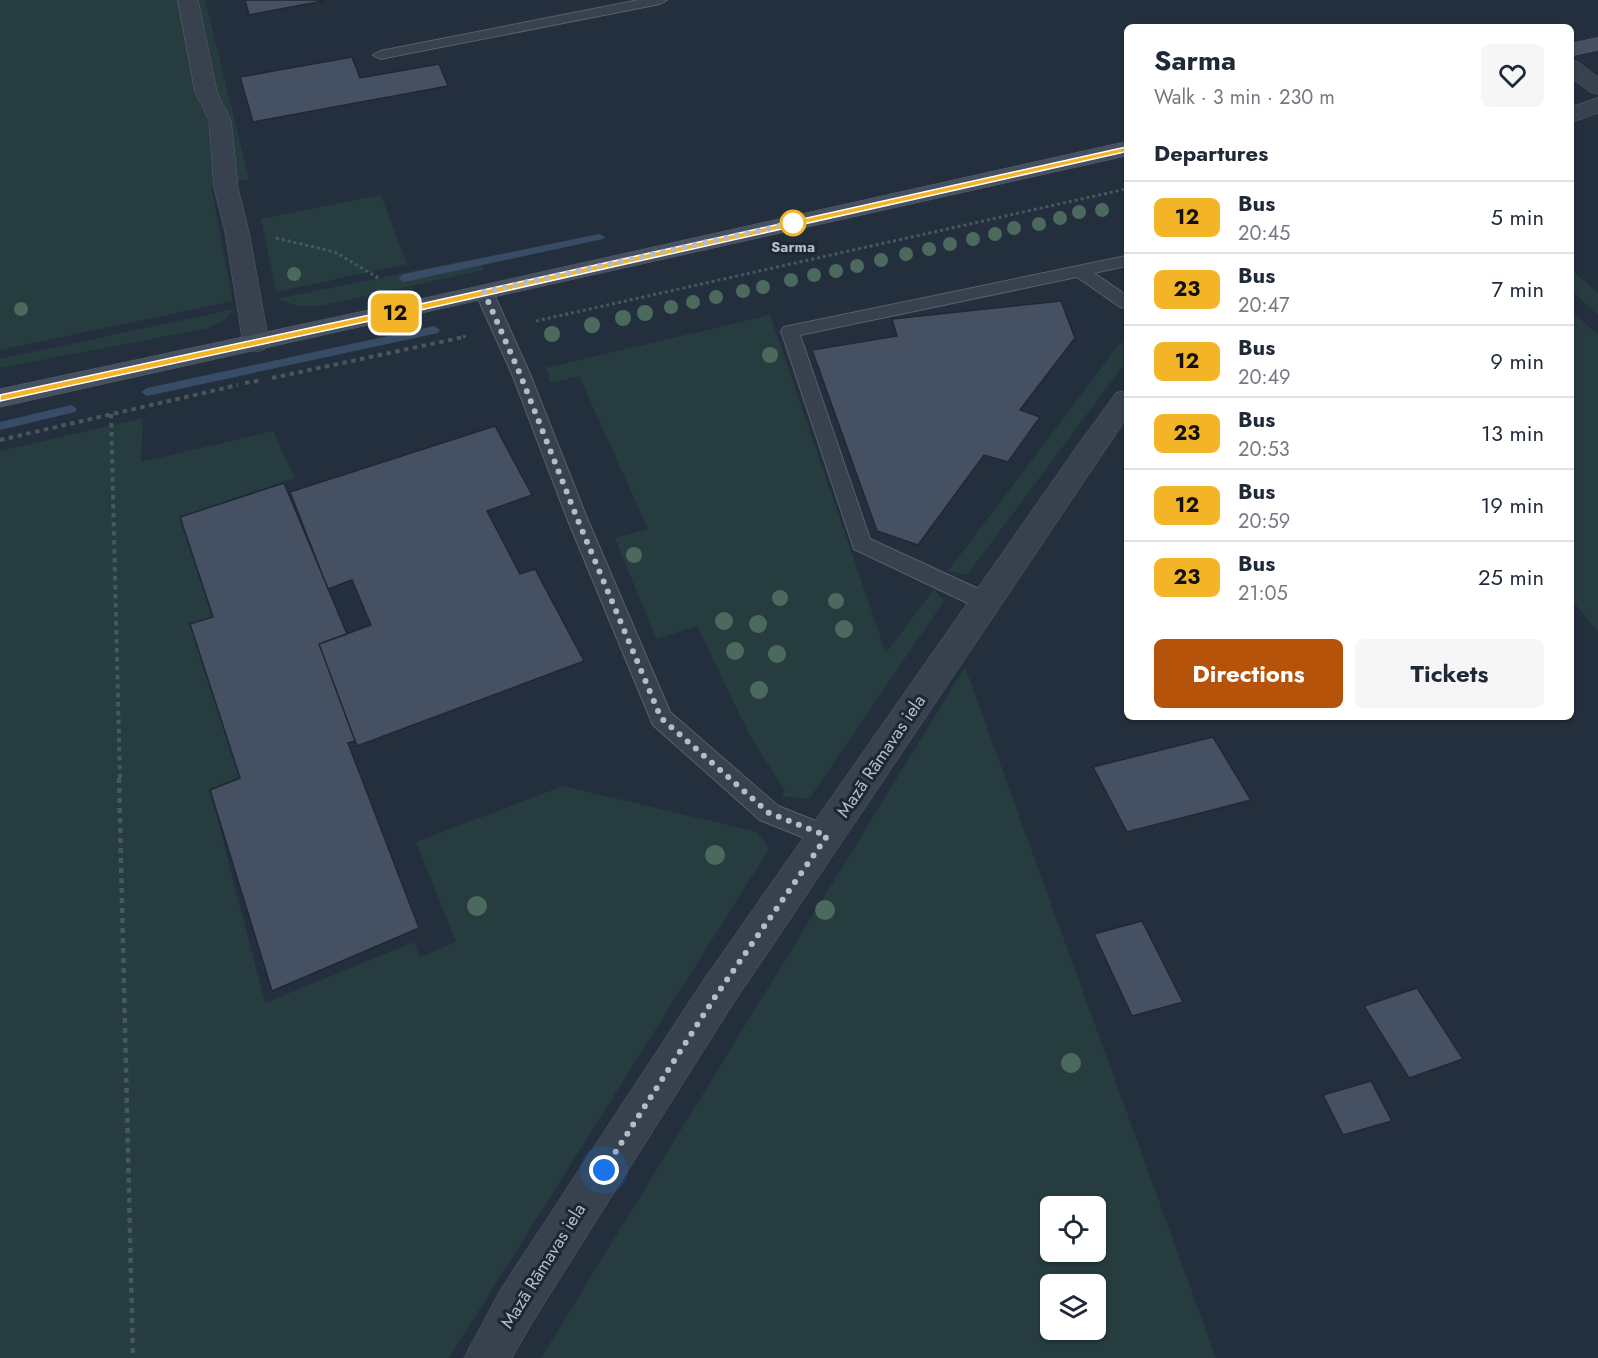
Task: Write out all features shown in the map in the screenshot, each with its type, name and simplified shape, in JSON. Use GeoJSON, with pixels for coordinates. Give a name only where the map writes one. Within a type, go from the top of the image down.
{"type":"FeatureCollection","features":[{"type":"Feature","properties":{"kind":"main road"},"geometry":{"type":"LineString","coordinates":[[1574,50],[1598,44]]}},
{"type":"Feature","properties":{"kind":"main road"},"geometry":{"type":"LineString","coordinates":[[0,398],[425,306],[1124,149]]}},
{"type":"Feature","properties":{"kind":"street"},"geometry":{"type":"LineString","coordinates":[[188,0],[207,92],[220,120],[226,188],[237,232],[256,343]]}},
{"type":"Feature","properties":{"kind":"street"},"geometry":{"type":"LineString","coordinates":[[1574,70],[1598,87]]}},
{"type":"Feature","properties":{"kind":"street"},"geometry":{"type":"LineString","coordinates":[[1574,114],[1598,105]]}},
{"type":"Feature","properties":{"kind":"street","name":"Mazā Rāmavas iela"},"geometry":{"type":"LineString","coordinates":[[487,1358],[518,1305],[715,997],[1124,403]]}},
{"type":"Feature","properties":{"kind":"lane"},"geometry":{"type":"LineString","coordinates":[[380,55],[624,3],[660,0]]}},
{"type":"Feature","properties":{"kind":"lane"},"geometry":{"type":"LineString","coordinates":[[986,602],[861,544],[790,331],[1124,261]]}},
{"type":"Feature","properties":{"kind":"lane"},"geometry":{"type":"LineString","coordinates":[[1080,271],[1124,302]]}},
{"type":"Feature","properties":{"kind":"lane"},"geometry":{"type":"LineString","coordinates":[[484,292],[661,718],[769,813],[827,836]]}},
{"type":"Feature","properties":{"kind":"path"},"geometry":{"type":"LineString","coordinates":[[0,440],[246,383],[500,329],[1124,189]]}},
{"type":"Feature","properties":{"kind":"path"},"geometry":{"type":"LineString","coordinates":[[237,232],[286,240],[335,252],[425,306]]}},
{"type":"Feature","properties":{"kind":"path"},"geometry":{"type":"LineString","coordinates":[[111,449],[133,1358]]}},
{"type":"Feature","properties":{"kind":"green space"},"geometry":{"type":"Polygon","coordinates":[[[0,0],[205,0],[249,179],[211,186],[233,301],[0,350],[0,0]]]}},
{"type":"Feature","properties":{"kind":"green space"},"geometry":{"type":"Polygon","coordinates":[[[381,195],[407,264],[276,292],[261,219],[381,195]]]}},
{"type":"Feature","properties":{"kind":"green space"},"geometry":{"type":"Polygon","coordinates":[[[478,258],[484,270],[319,306],[297,306],[277,299],[478,258]]]}},
{"type":"Feature","properties":{"kind":"green space"},"geometry":{"type":"Polygon","coordinates":[[[1574,272],[1598,293],[1598,315],[1574,293],[1574,272]]]}},
{"type":"Feature","properties":{"kind":"green space"},"geometry":{"type":"Polygon","coordinates":[[[234,309],[226,319],[208,328],[0,368],[0,359],[234,309]]]}},
{"type":"Feature","properties":{"kind":"green space"},"geometry":{"type":"Polygon","coordinates":[[[1574,314],[1598,335],[1598,632],[1574,603],[1574,314]]]}},
{"type":"Feature","properties":{"kind":"green space"},"geometry":{"type":"Polygon","coordinates":[[[770,315],[886,653],[934,589],[944,601],[809,799],[781,796],[785,791],[750,736],[697,626],[656,639],[615,538],[648,529],[579,376],[549,383],[549,375],[545,368],[770,315]]]}},
{"type":"Feature","properties":{"kind":"green space"},"geometry":{"type":"Polygon","coordinates":[[[1124,341],[1124,365],[967,575],[948,571],[1124,341]]]}},
{"type":"Feature","properties":{"kind":"green space"},"geometry":{"type":"Polygon","coordinates":[[[143,418],[141,462],[273,431],[295,478],[180,517],[213,617],[190,625],[240,778],[210,790],[265,1003],[414,942],[420,957],[456,942],[416,842],[563,786],[757,832],[769,849],[449,1358],[0,1358],[0,451],[143,418]]]}},
{"type":"Feature","properties":{"kind":"green space"},"geometry":{"type":"Polygon","coordinates":[[[965,667],[1216,1358],[541,1358],[965,667]]]}},
{"type":"Feature","properties":{"kind":"building"},"geometry":{"type":"Polygon","coordinates":[[[245,0],[323,0],[323,1],[249,15],[245,0]]]}},
{"type":"Feature","properties":{"kind":"building"},"geometry":{"type":"Polygon","coordinates":[[[352,57],[360,78],[439,64],[448,86],[253,122],[240,77],[352,57]]]}},
{"type":"Feature","properties":{"kind":"building"},"geometry":{"type":"Polygon","coordinates":[[[1061,301],[1075,338],[1020,410],[1040,417],[1008,462],[984,455],[918,545],[877,531],[812,350],[897,336],[892,319],[1061,301]]]}},
{"type":"Feature","properties":{"kind":"building"},"geometry":{"type":"Polygon","coordinates":[[[495,426],[532,495],[487,511],[520,574],[535,569],[584,661],[357,746],[319,644],[371,625],[352,580],[328,589],[290,492],[495,426]]]}},
{"type":"Feature","properties":{"kind":"building"},"geometry":{"type":"Polygon","coordinates":[[[284,483],[347,634],[319,644],[355,741],[348,743],[419,928],[272,991],[210,790],[240,778],[190,624],[213,617],[180,517],[284,483]]]}},
{"type":"Feature","properties":{"kind":"building"},"geometry":{"type":"Polygon","coordinates":[[[1213,737],[1251,800],[1127,832],[1093,767],[1213,737]]]}},
{"type":"Feature","properties":{"kind":"building"},"geometry":{"type":"Polygon","coordinates":[[[1142,921],[1183,1002],[1132,1016],[1094,934],[1142,921]]]}},
{"type":"Feature","properties":{"kind":"building"},"geometry":{"type":"Polygon","coordinates":[[[1417,988],[1463,1059],[1409,1078],[1364,1006],[1417,988]]]}},
{"type":"Feature","properties":{"kind":"building"},"geometry":{"type":"Polygon","coordinates":[[[1371,1081],[1392,1121],[1343,1135],[1323,1095],[1371,1081]]]}},
{"type":"Feature","properties":{"kind":"waterway"},"geometry":{"type":"LineString","coordinates":[[404,278],[599,237]]}},
{"type":"Feature","properties":{"kind":"waterway"},"geometry":{"type":"LineString","coordinates":[[147,392],[434,330]]}},
{"type":"Feature","properties":{"kind":"waterway"},"geometry":{"type":"LineString","coordinates":[[0,426],[71,409]]}},
{"type":"Feature","properties":{"kind":"bus line","name":"12"},"geometry":{"type":"LineString","coordinates":[[0,398],[425,306],[1124,149]]}},
{"type":"Feature","properties":{"kind":"place","name":"Sarma"},"geometry":{"type":"Point","coordinates":[793,223]}},
{"type":"Feature","properties":{"kind":"route"},"geometry":{"type":"LineString","coordinates":[[604,1170],[715,997],[827,836],[769,813],[661,718],[484,292],[793,223]]}}]}
